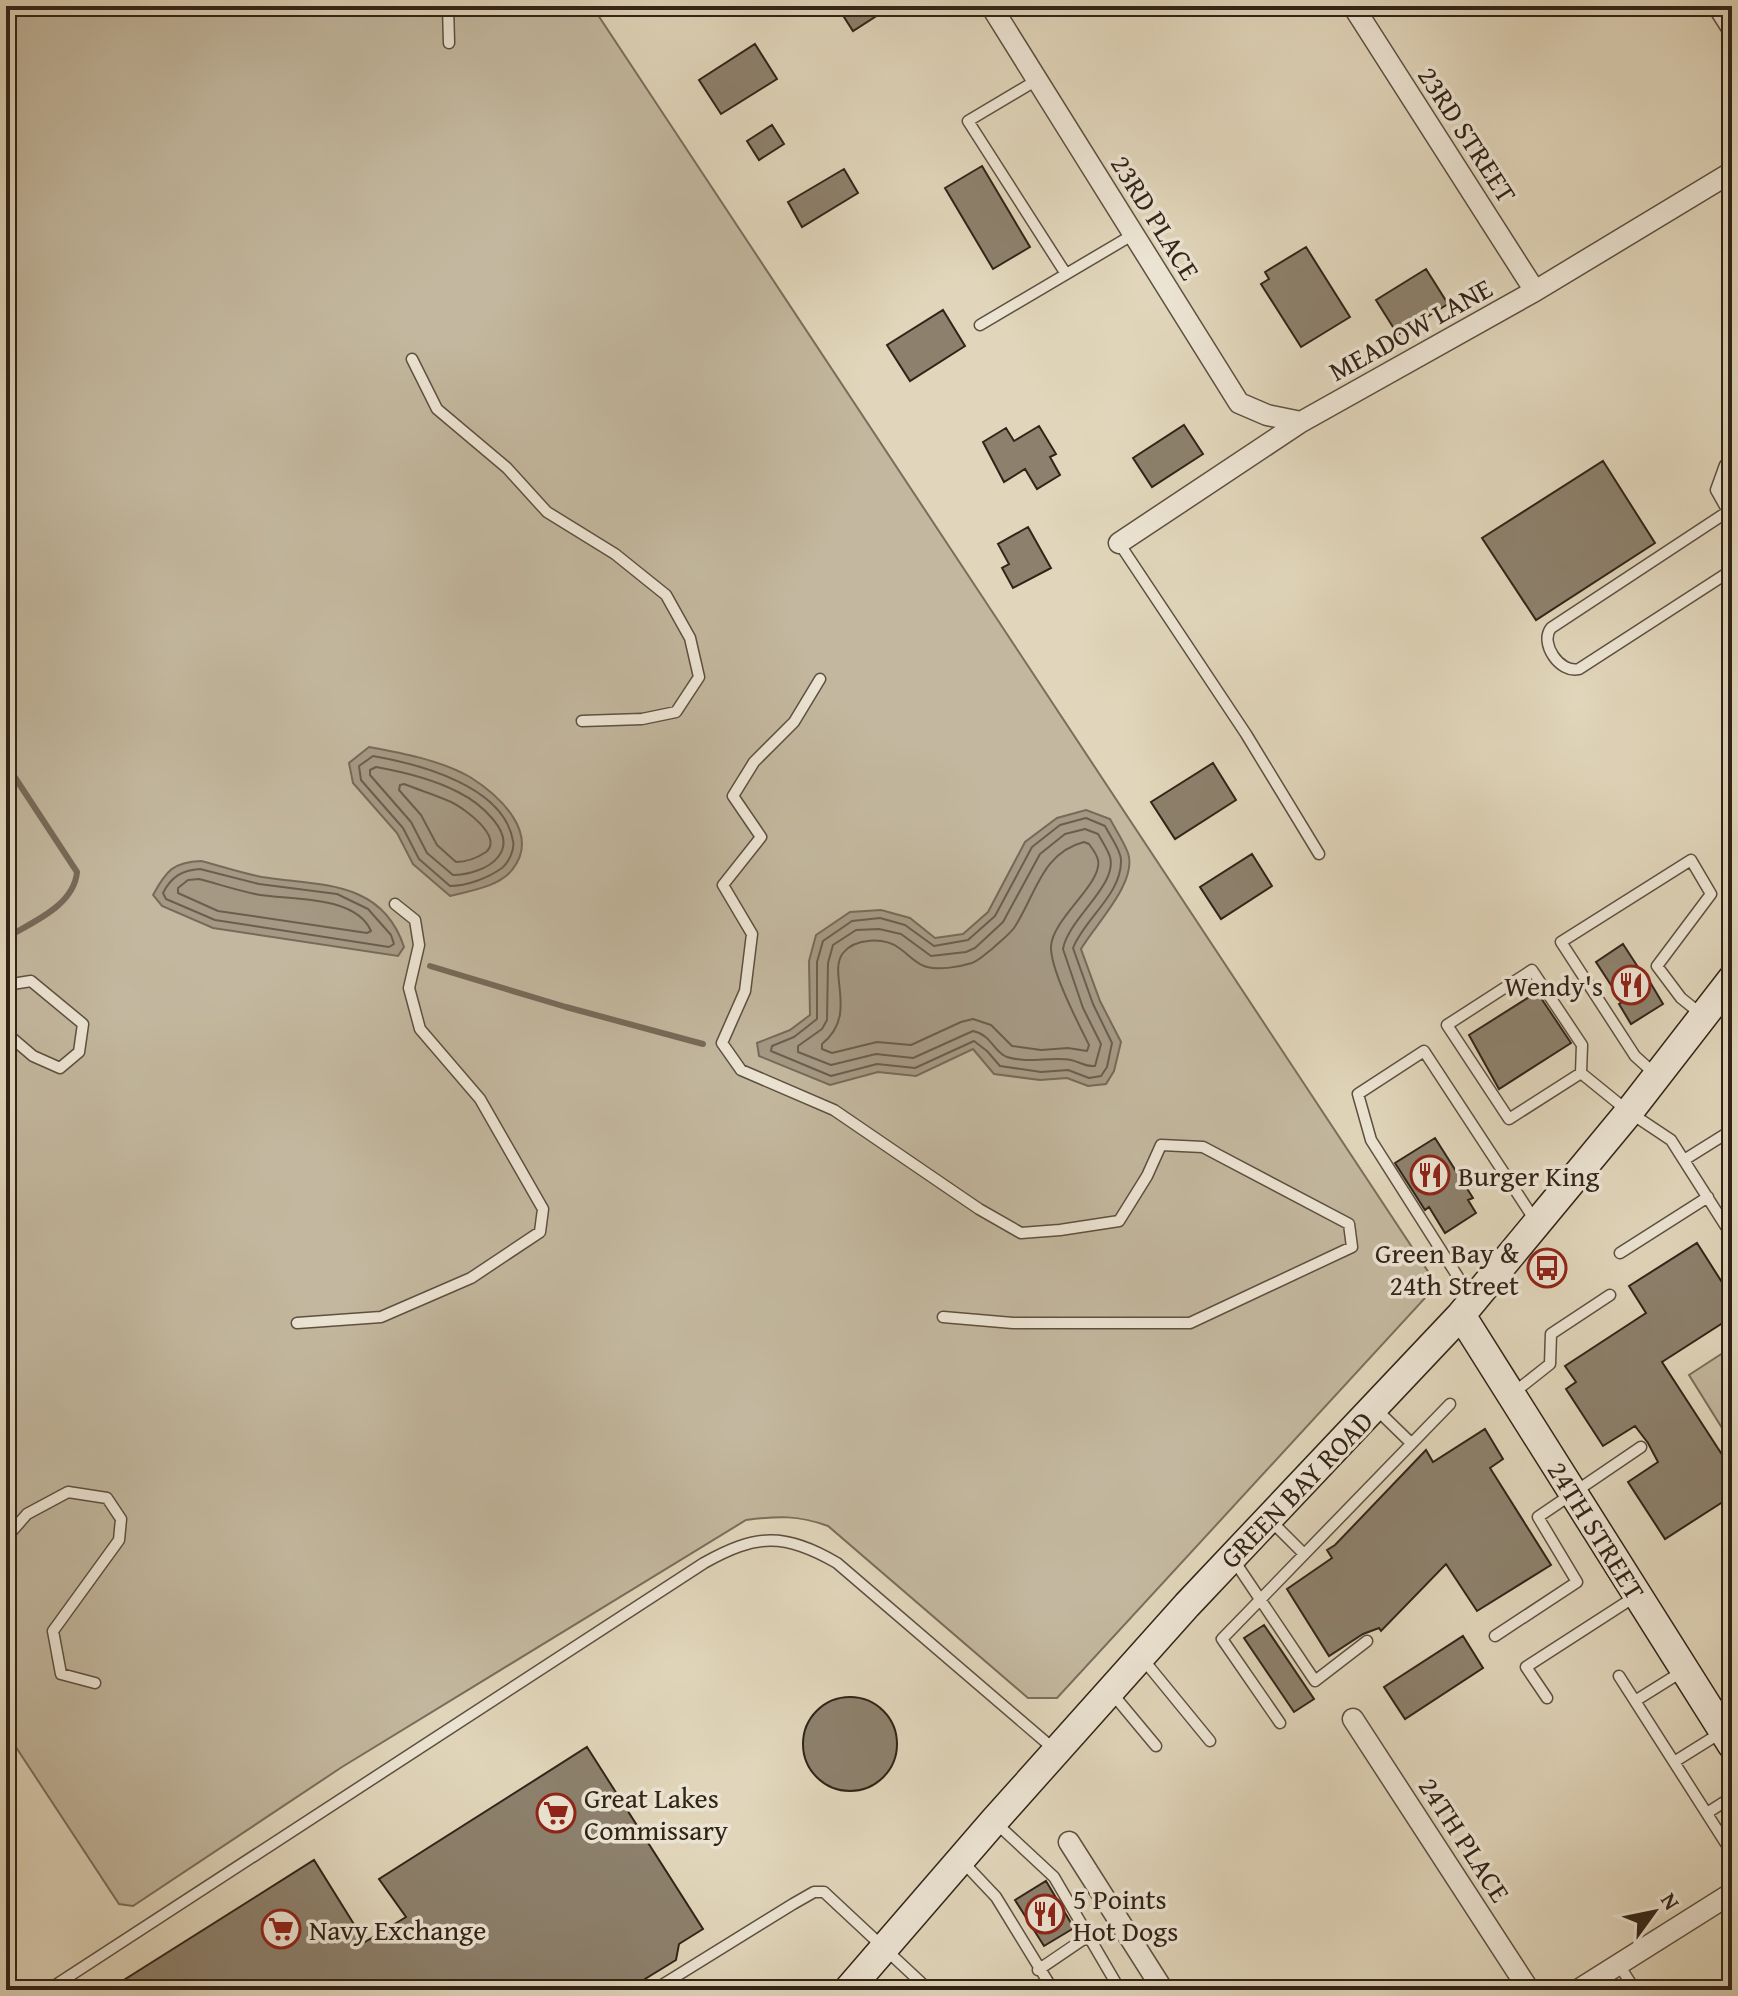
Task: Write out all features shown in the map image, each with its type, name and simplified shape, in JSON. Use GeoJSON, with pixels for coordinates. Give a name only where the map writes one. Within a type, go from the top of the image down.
{"type":"FeatureCollection","features":[{"type":"Feature","properties":{"kind":"main road","name":"GREEN BAY ROAD"},"geometry":{"type":"LineString","coordinates":[[848,1990],[1110,1690],[1468,1308],[1629,1112],[1732,979]]}},
{"type":"Feature","properties":{"kind":"main road","name":"24TH STREET"},"geometry":{"type":"LineString","coordinates":[[1468,1308],[1512,1394],[1728,1738]]}},
{"type":"Feature","properties":{"kind":"street","name":"23RD PLACE"},"geometry":{"type":"LineString","coordinates":[[991,6],[1239,403],[1267,415],[1301,422]]}},
{"type":"Feature","properties":{"kind":"street","name":"23RD STREET"},"geometry":{"type":"LineString","coordinates":[[1353,6],[1535,291]]}},
{"type":"Feature","properties":{"kind":"street"},"geometry":{"type":"LineString","coordinates":[[1718,6],[1732,28]]}},
{"type":"Feature","properties":{"kind":"street","name":"MEADOW LANE"},"geometry":{"type":"LineString","coordinates":[[1119,543],[1301,422],[1535,291],[1732,172]]}},
{"type":"Feature","properties":{"kind":"street","name":"24TH PLACE"},"geometry":{"type":"LineString","coordinates":[[1353,1719],[1529,1990]]}},
{"type":"Feature","properties":{"kind":"street"},"geometry":{"type":"LineString","coordinates":[[1069,1842],[1163,1990]]}},
{"type":"Feature","properties":{"kind":"street"},"geometry":{"type":"LineString","coordinates":[[1578,1990],[1732,1893]]}},
{"type":"Feature","properties":{"kind":"lane"},"geometry":{"type":"LineString","coordinates":[[448,6],[449,43]]}},
{"type":"Feature","properties":{"kind":"lane"},"geometry":{"type":"LineString","coordinates":[[1037,80],[968,121],[1066,274]]}},
{"type":"Feature","properties":{"kind":"lane"},"geometry":{"type":"LineString","coordinates":[[980,325],[1134,234]]}},
{"type":"Feature","properties":{"kind":"lane"},"geometry":{"type":"LineString","coordinates":[[412,359],[437,409],[507,468],[547,512],[615,554],[666,595],[690,638],[699,677],[676,712],[642,719],[582,721]]}},
{"type":"Feature","properties":{"kind":"lane"},"geometry":{"type":"LineString","coordinates":[[1732,461],[1725,465],[1716,490],[1729,514],[1551,628],[1546,642],[1564,668],[1570,672],[1579,669],[1732,570]]}},
{"type":"Feature","properties":{"kind":"lane"},"geometry":{"type":"LineString","coordinates":[[1119,543],[1246,734],[1319,854]]}},
{"type":"Feature","properties":{"kind":"lane"},"geometry":{"type":"LineString","coordinates":[[820,679],[794,722],[754,762],[733,796],[761,837],[723,885],[752,934],[745,991],[722,1043],[741,1070],[834,1110],[979,1209],[1021,1233],[1119,1221],[1147,1176],[1161,1145],[1203,1147],[1349,1224],[1352,1247],[1190,1323],[1013,1323],[943,1317]]}},
{"type":"Feature","properties":{"kind":"lane"},"geometry":{"type":"LineString","coordinates":[[1656,1075],[1635,1056],[1561,942],[1691,860],[1711,894],[1657,966],[1681,998],[1702,1016]]}},
{"type":"Feature","properties":{"kind":"lane"},"geometry":{"type":"LineString","coordinates":[[297,1323],[381,1317],[471,1278],[540,1232],[543,1209],[480,1099],[420,1029],[409,988],[419,945],[415,920],[395,904]]}},
{"type":"Feature","properties":{"kind":"lane"},"geometry":{"type":"LineString","coordinates":[[1532,970],[1582,1045],[1581,1073],[1509,1119],[1447,1025],[1532,970]]}},
{"type":"Feature","properties":{"kind":"lane"},"geometry":{"type":"LineString","coordinates":[[6,985],[31,981],[83,1024],[79,1052],[60,1068],[33,1056],[6,1033]]}},
{"type":"Feature","properties":{"kind":"lane"},"geometry":{"type":"LineString","coordinates":[[1468,1308],[1371,1140],[1358,1094],[1424,1051],[1537,1224]]}},
{"type":"Feature","properties":{"kind":"lane"},"geometry":{"type":"LineString","coordinates":[[1581,1073],[1629,1112],[1671,1140],[1732,1236]]}},
{"type":"Feature","properties":{"kind":"lane"},"geometry":{"type":"LineString","coordinates":[[1684,1160],[1732,1130]]}},
{"type":"Feature","properties":{"kind":"lane"},"geometry":{"type":"LineString","coordinates":[[1620,1253],[1708,1197]]}},
{"type":"Feature","properties":{"kind":"lane"},"geometry":{"type":"LineString","coordinates":[[1512,1394],[1550,1364],[1551,1334],[1610,1295]]}},
{"type":"Feature","properties":{"kind":"lane"},"geometry":{"type":"LineString","coordinates":[[1280,1723],[1222,1639],[1450,1404]]}},
{"type":"Feature","properties":{"kind":"lane"},"geometry":{"type":"LineString","coordinates":[[1375,1407],[1411,1443]]}},
{"type":"Feature","properties":{"kind":"lane"},"geometry":{"type":"LineString","coordinates":[[1495,1636],[1577,1582],[1538,1517],[1641,1447]]}},
{"type":"Feature","properties":{"kind":"lane"},"geometry":{"type":"LineString","coordinates":[[6,1538],[27,1514],[68,1492],[107,1498],[121,1519],[119,1540],[53,1631],[61,1674],[95,1683]]}},
{"type":"Feature","properties":{"kind":"lane"},"geometry":{"type":"LineString","coordinates":[[1269,1519],[1304,1554]]}},
{"type":"Feature","properties":{"kind":"lane"},"geometry":{"type":"LineString","coordinates":[[48,1990],[691,1572],[741,1544],[760,1540],[783,1542],[820,1553],[837,1563],[1056,1751]]}},
{"type":"Feature","properties":{"kind":"lane"},"geometry":{"type":"LineString","coordinates":[[1232,1557],[1315,1681],[1367,1641]]}},
{"type":"Feature","properties":{"kind":"lane"},"geometry":{"type":"LineString","coordinates":[[1547,1698],[1526,1667],[1638,1595]]}},
{"type":"Feature","properties":{"kind":"lane"},"geometry":{"type":"LineString","coordinates":[[1141,1656],[1210,1741]]}},
{"type":"Feature","properties":{"kind":"lane"},"geometry":{"type":"LineString","coordinates":[[1635,1701],[1684,1670]]}},
{"type":"Feature","properties":{"kind":"lane"},"geometry":{"type":"LineString","coordinates":[[1619,1676],[1732,1853]]}},
{"type":"Feature","properties":{"kind":"lane"},"geometry":{"type":"LineString","coordinates":[[1110,1690],[1156,1746]]}},
{"type":"Feature","properties":{"kind":"lane"},"geometry":{"type":"LineString","coordinates":[[1674,1762],[1728,1738]]}},
{"type":"Feature","properties":{"kind":"lane"},"geometry":{"type":"LineString","coordinates":[[1707,1813],[1732,1797]]}},
{"type":"Feature","properties":{"kind":"lane"},"geometry":{"type":"LineString","coordinates":[[994,1821],[1054,1877],[1120,1990]]}},
{"type":"Feature","properties":{"kind":"lane"},"geometry":{"type":"LineString","coordinates":[[961,1859],[996,1897],[1053,1990]]}},
{"type":"Feature","properties":{"kind":"lane"},"geometry":{"type":"LineString","coordinates":[[654,1990],[814,1892],[824,1892],[929,1990]]}},
{"type":"Feature","properties":{"kind":"lane"},"geometry":{"type":"LineString","coordinates":[[1038,1970],[1088,1936]]}},
{"type":"Feature","properties":{"kind":"lane"},"geometry":{"type":"LineString","coordinates":[[1619,1965],[1635,1990]]}},
{"type":"Feature","properties":{"kind":"shaded area"},"geometry":{"type":"Polygon","coordinates":[[[6,6],[592,6],[1437,1285],[1057,1698],[1028,1698],[828,1526],[778,1517],[746,1520],[342,1767],[133,1906],[119,1904],[6,1732],[6,6]]]}},
{"type":"Feature","properties":{"kind":"shaded area"},"geometry":{"type":"Polygon","coordinates":[[[1732,1347],[1732,1444],[1689,1375],[1732,1347]]]}},
{"type":"Feature","properties":{"kind":"water"},"geometry":{"type":"Polygon","coordinates":[[[369,747],[446,766],[470,777],[493,794],[513,817],[519,830],[522,843],[520,856],[512,870],[500,881],[450,896],[413,864],[397,833],[353,783],[349,763],[369,747]]]}},
{"type":"Feature","properties":{"kind":"water"},"geometry":{"type":"Polygon","coordinates":[[[1086,810],[1110,819],[1128,853],[1129,864],[1127,877],[1114,903],[1081,949],[1100,1001],[1121,1042],[1114,1071],[1106,1084],[1088,1086],[1067,1078],[1040,1080],[994,1074],[973,1049],[916,1076],[878,1072],[830,1085],[759,1056],[757,1043],[790,1030],[810,1015],[809,961],[816,935],[850,912],[881,910],[910,918],[935,938],[963,934],[988,912],[1025,842],[1057,818],[1086,810]]]}},
{"type":"Feature","properties":{"kind":"water"},"geometry":{"type":"Polygon","coordinates":[[[201,861],[262,877],[326,885],[364,897],[394,925],[404,947],[398,956],[213,928],[162,906],[153,895],[171,869],[184,863],[201,861]]]}},
{"type":"Feature","properties":{"kind":"building"},"geometry":{"type":"Polygon","coordinates":[[[837,6],[892,6],[853,31],[837,6]]]}},
{"type":"Feature","properties":{"kind":"building"},"geometry":{"type":"Polygon","coordinates":[[[755,44],[777,79],[721,114],[699,80],[755,44]]]}},
{"type":"Feature","properties":{"kind":"building"},"geometry":{"type":"Polygon","coordinates":[[[772,125],[784,144],[759,160],[747,141],[772,125]]]}},
{"type":"Feature","properties":{"kind":"building"},"geometry":{"type":"Polygon","coordinates":[[[982,166],[1030,247],[993,269],[945,188],[982,166]]]}},
{"type":"Feature","properties":{"kind":"building"},"geometry":{"type":"Polygon","coordinates":[[[844,169],[858,193],[802,227],[788,202],[844,169]]]}},
{"type":"Feature","properties":{"kind":"building"},"geometry":{"type":"Polygon","coordinates":[[[1306,247],[1350,317],[1301,347],[1261,284],[1269,279],[1265,272],[1306,247]]]}},
{"type":"Feature","properties":{"kind":"building"},"geometry":{"type":"Polygon","coordinates":[[[1426,269],[1448,304],[1398,335],[1376,300],[1426,269]]]}},
{"type":"Feature","properties":{"kind":"building"},"geometry":{"type":"Polygon","coordinates":[[[943,310],[965,346],[910,381],[887,345],[943,310]]]}},
{"type":"Feature","properties":{"kind":"building"},"geometry":{"type":"Polygon","coordinates":[[[1184,425],[1203,454],[1152,487],[1133,458],[1184,425]]]}},
{"type":"Feature","properties":{"kind":"building"},"geometry":{"type":"Polygon","coordinates":[[[1039,426],[1056,454],[1050,457],[1060,475],[1037,489],[1025,469],[1004,482],[983,442],[1006,428],[1014,441],[1039,426]]]}},
{"type":"Feature","properties":{"kind":"building"},"geometry":{"type":"Polygon","coordinates":[[[1603,461],[1655,543],[1536,620],[1482,538],[1603,461]]]}},
{"type":"Feature","properties":{"kind":"building"},"geometry":{"type":"Polygon","coordinates":[[[1028,527],[1051,568],[1013,588],[1002,568],[1009,564],[998,544],[1028,527]]]}},
{"type":"Feature","properties":{"kind":"building"},"geometry":{"type":"Polygon","coordinates":[[[1213,763],[1236,800],[1175,839],[1151,802],[1213,763]]]}},
{"type":"Feature","properties":{"kind":"building"},"geometry":{"type":"Polygon","coordinates":[[[1252,854],[1272,886],[1221,919],[1200,887],[1252,854]]]}},
{"type":"Feature","properties":{"kind":"building","name":"Wendy's"},"geometry":{"type":"Polygon","coordinates":[[[1623,944],[1663,1004],[1631,1024],[1619,1004],[1622,1002],[1596,962],[1623,944]]]}},
{"type":"Feature","properties":{"kind":"building"},"geometry":{"type":"Polygon","coordinates":[[[1537,992],[1571,1043],[1499,1089],[1469,1035],[1537,992]]]}},
{"type":"Feature","properties":{"kind":"building","name":"Burger King"},"geometry":{"type":"Polygon","coordinates":[[[1435,1138],[1473,1198],[1468,1200],[1476,1213],[1445,1233],[1429,1207],[1425,1210],[1395,1163],[1435,1138]]]}},
{"type":"Feature","properties":{"kind":"building"},"geometry":{"type":"Polygon","coordinates":[[[1697,1243],[1732,1298],[1732,1317],[1662,1362],[1732,1470],[1732,1496],[1665,1539],[1628,1482],[1658,1462],[1648,1443],[1635,1426],[1603,1446],[1566,1389],[1576,1382],[1565,1366],[1646,1313],[1629,1286],[1697,1243]]]}},
{"type":"Feature","properties":{"kind":"building"},"geometry":{"type":"Polygon","coordinates":[[[1485,1429],[1503,1459],[1490,1468],[1551,1565],[1477,1611],[1446,1564],[1381,1631],[1379,1628],[1363,1634],[1329,1656],[1287,1589],[1332,1558],[1327,1550],[1426,1450],[1433,1462],[1485,1429]]]}},
{"type":"Feature","properties":{"kind":"building"},"geometry":{"type":"Polygon","coordinates":[[[1264,1625],[1314,1699],[1294,1712],[1244,1638],[1264,1625]]]}},
{"type":"Feature","properties":{"kind":"building"},"geometry":{"type":"Polygon","coordinates":[[[1463,1636],[1483,1668],[1405,1719],[1384,1687],[1463,1636]]]}},
{"type":"Feature","properties":{"kind":"building"},"geometry":{"type":"Polygon","coordinates":[[[850,1697],[868,1701],[883,1711],[893,1726],[897,1744],[893,1762],[883,1777],[868,1787],[850,1791],[832,1787],[817,1777],[807,1762],[803,1744],[807,1726],[817,1711],[832,1701],[850,1697]]]}},
{"type":"Feature","properties":{"kind":"building","name":"Great Lakes Commissary"},"geometry":{"type":"Polygon","coordinates":[[[587,1747],[703,1929],[679,1944],[676,1960],[627,1990],[108,1990],[314,1860],[365,1942],[406,1917],[379,1879],[587,1747]]]}},
{"type":"Feature","properties":{"kind":"building","name":"5 Points Hot Dogs"},"geometry":{"type":"Polygon","coordinates":[[[1046,1881],[1074,1928],[1044,1946],[1015,1900],[1046,1881]]]}},
{"type":"Feature","properties":{"kind":"waterway"},"geometry":{"type":"LineString","coordinates":[[6,938],[60,904],[74,884],[77,872],[14,776]]}},
{"type":"Feature","properties":{"kind":"waterway"},"geometry":{"type":"LineString","coordinates":[[430,966],[703,1044]]}},
{"type":"Feature","properties":{"kind":"place","name":"Wendy's"},"geometry":{"type":"Point","coordinates":[1631,985]}},
{"type":"Feature","properties":{"kind":"place","name":"Burger King"},"geometry":{"type":"Point","coordinates":[1430,1175]}},
{"type":"Feature","properties":{"kind":"place","name":"Green Bay & 24th Street"},"geometry":{"type":"Point","coordinates":[1547,1268]}},
{"type":"Feature","properties":{"kind":"place","name":"Great Lakes Commissary"},"geometry":{"type":"Point","coordinates":[556,1813]}},
{"type":"Feature","properties":{"kind":"place","name":"5 Points Hot Dogs"},"geometry":{"type":"Point","coordinates":[1045,1914]}},
{"type":"Feature","properties":{"kind":"place","name":"Navy Exchange"},"geometry":{"type":"Point","coordinates":[281,1929]}}]}
